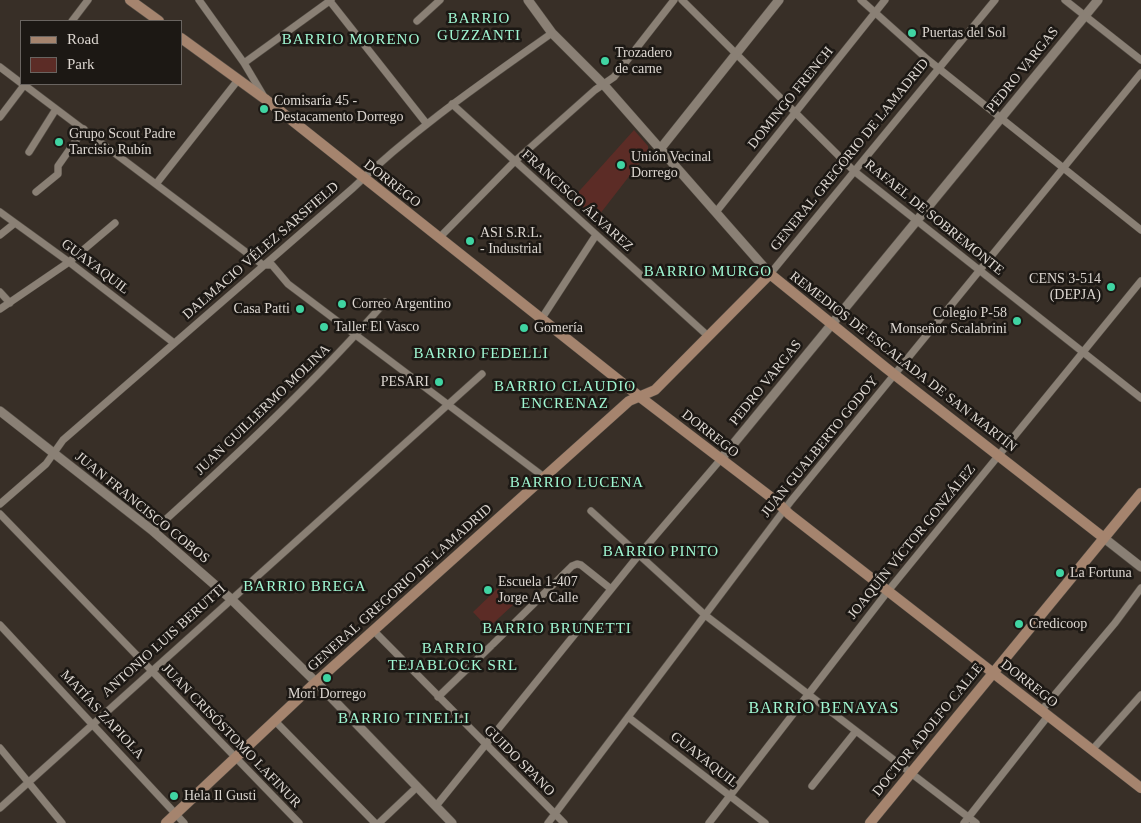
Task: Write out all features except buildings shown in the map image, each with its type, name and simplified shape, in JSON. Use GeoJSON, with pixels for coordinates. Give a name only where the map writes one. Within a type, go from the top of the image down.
{"type":"FeatureCollection","features":[{"type":"Feature","properties":{"kind":"main road"},"geometry":{"type":"LineString","coordinates":[[130,0],[158,20]]}},
{"type":"Feature","properties":{"kind":"main road","name":"DORREGO"},"geometry":{"type":"LineString","coordinates":[[182,39],[265,99],[640,397],[1141,788]]}},
{"type":"Feature","properties":{"kind":"main road","name":"REMEDIOS DE ESCALADA DE SAN MARTÍN"},"geometry":{"type":"LineString","coordinates":[[770,274],[894,374],[1104,538]]}},
{"type":"Feature","properties":{"kind":"main road","name":"GENERAL GREGORIO DE LAMADRID"},"geometry":{"type":"LineString","coordinates":[[166,823],[274,720],[629,401],[655,390],[770,274]]}},
{"type":"Feature","properties":{"kind":"main road","name":"DOCTOR ADOLFO CALLE"},"geometry":{"type":"LineString","coordinates":[[870,823],[1141,493]]}},
{"type":"Feature","properties":{"kind":"street"},"geometry":{"type":"LineString","coordinates":[[73,20],[88,0]]}},
{"type":"Feature","properties":{"kind":"street","name":"DORREGO"},"geometry":{"type":"LineString","coordinates":[[199,0],[244,63],[265,99]]}},
{"type":"Feature","properties":{"kind":"street"},"geometry":{"type":"LineString","coordinates":[[244,63],[330,0],[426,123]]}},
{"type":"Feature","properties":{"kind":"street"},"geometry":{"type":"LineString","coordinates":[[417,21],[440,0]]}},
{"type":"Feature","properties":{"kind":"street","name":"REMEDIOS DE ESCALADA DE SAN MARTÍN"},"geometry":{"type":"LineString","coordinates":[[528,0],[552,32],[604,85],[661,148],[770,274]]}},
{"type":"Feature","properties":{"kind":"street"},"geometry":{"type":"LineString","coordinates":[[439,238],[514,162],[595,90],[614,77],[674,0]]}},
{"type":"Feature","properties":{"kind":"street","name":"RAFAEL DE SOBREMONTE"},"geometry":{"type":"LineString","coordinates":[[682,0],[854,171],[1141,398]]}},
{"type":"Feature","properties":{"kind":"street"},"geometry":{"type":"LineString","coordinates":[[661,148],[778,0]]}},
{"type":"Feature","properties":{"kind":"street"},"geometry":{"type":"LineString","coordinates":[[862,0],[938,68],[1141,230]]}},
{"type":"Feature","properties":{"kind":"street","name":"DOMINGO FRENCH"},"geometry":{"type":"LineString","coordinates":[[716,212],[885,0]]}},
{"type":"Feature","properties":{"kind":"street","name":"GENERAL GREGORIO DE LAMADRID"},"geometry":{"type":"LineString","coordinates":[[770,274],[994,0]]}},
{"type":"Feature","properties":{"kind":"street"},"geometry":{"type":"LineString","coordinates":[[1065,0],[1141,60]]}},
{"type":"Feature","properties":{"kind":"street","name":"PEDRO VARGAS"},"geometry":{"type":"LineString","coordinates":[[436,806],[638,556],[721,460],[1098,0]]}},
{"type":"Feature","properties":{"kind":"street","name":"DALMACIO VÉLEZ SARSFIELD"},"geometry":{"type":"LineString","coordinates":[[0,504],[46,464],[62,440],[426,123],[552,32]]}},
{"type":"Feature","properties":{"kind":"street"},"geometry":{"type":"LineString","coordinates":[[0,67],[20,82]]}},
{"type":"Feature","properties":{"kind":"street","name":"JUAN GUALBERTO GODOY"},"geometry":{"type":"LineString","coordinates":[[548,823],[784,510],[1141,73]]}},
{"type":"Feature","properties":{"kind":"street"},"geometry":{"type":"LineString","coordinates":[[156,184],[238,80]]}},
{"type":"Feature","properties":{"kind":"street"},"geometry":{"type":"LineString","coordinates":[[0,117],[22,85]]}},
{"type":"Feature","properties":{"kind":"street"},"geometry":{"type":"LineString","coordinates":[[24,85],[263,265],[272,266],[288,284],[544,477]]}},
{"type":"Feature","properties":{"kind":"street","name":"FRANCISCO ÁLVAREZ"},"geometry":{"type":"LineString","coordinates":[[452,104],[708,336]]}},
{"type":"Feature","properties":{"kind":"street"},"geometry":{"type":"LineString","coordinates":[[29,152],[56,109]]}},
{"type":"Feature","properties":{"kind":"street"},"geometry":{"type":"LineString","coordinates":[[36,192],[58,174],[58,166],[84,129]]}},
{"type":"Feature","properties":{"kind":"street","name":"GUAYAQUIL"},"geometry":{"type":"LineString","coordinates":[[0,212],[69,262],[174,343]]}},
{"type":"Feature","properties":{"kind":"street"},"geometry":{"type":"LineString","coordinates":[[0,235],[16,223]]}},
{"type":"Feature","properties":{"kind":"street"},"geometry":{"type":"LineString","coordinates":[[0,309],[69,262],[115,223]]}},
{"type":"Feature","properties":{"kind":"street"},"geometry":{"type":"LineString","coordinates":[[542,318],[596,235]]}},
{"type":"Feature","properties":{"kind":"street","name":"JOAQUÍN VÍCTOR GONZÁLEZ"},"geometry":{"type":"LineString","coordinates":[[709,823],[888,591],[1141,281]]}},
{"type":"Feature","properties":{"kind":"street"},"geometry":{"type":"LineString","coordinates":[[0,292],[10,303]]}},
{"type":"Feature","properties":{"kind":"street","name":"JUAN GUILLERMO MOLINA"},"geometry":{"type":"LineString","coordinates":[[154,532],[287,407],[385,302]]}},
{"type":"Feature","properties":{"kind":"street","name":"ANTONIO LUIS BERUTTI"},"geometry":{"type":"LineString","coordinates":[[0,808],[482,374]]}},
{"type":"Feature","properties":{"kind":"street","name":"JUAN FRANCISCO COBOS"},"geometry":{"type":"LineString","coordinates":[[0,411],[154,532],[231,599],[316,682],[452,823]]}},
{"type":"Feature","properties":{"kind":"street"},"geometry":{"type":"LineString","coordinates":[[591,511],[638,556],[705,615],[911,773],[966,820],[976,823]]}},
{"type":"Feature","properties":{"kind":"street","name":"JUAN CRISÓSTOMO LAFINUR"},"geometry":{"type":"LineString","coordinates":[[0,514],[299,823]]}},
{"type":"Feature","properties":{"kind":"street","name":"REMEDIOS DE ESCALADA DE SAN MARTÍN"},"geometry":{"type":"LineString","coordinates":[[1104,538],[1141,567]]}},
{"type":"Feature","properties":{"kind":"street"},"geometry":{"type":"LineString","coordinates":[[438,697],[572,566],[581,565],[611,589]]}},
{"type":"Feature","properties":{"kind":"street"},"geometry":{"type":"LineString","coordinates":[[966,820],[1044,713],[1141,588]]}},
{"type":"Feature","properties":{"kind":"street","name":"MATÍAS ZAPIOLA"},"geometry":{"type":"LineString","coordinates":[[0,625],[184,823]]}},
{"type":"Feature","properties":{"kind":"street","name":"GUIDO SPANO"},"geometry":{"type":"LineString","coordinates":[[373,630],[564,823]]}},
{"type":"Feature","properties":{"kind":"street"},"geometry":{"type":"LineString","coordinates":[[1092,750],[1141,695]]}},
{"type":"Feature","properties":{"kind":"street","name":"GUAYAQUIL"},"geometry":{"type":"LineString","coordinates":[[628,717],[765,823]]}},
{"type":"Feature","properties":{"kind":"street"},"geometry":{"type":"LineString","coordinates":[[274,720],[375,823]]}},
{"type":"Feature","properties":{"kind":"street"},"geometry":{"type":"LineString","coordinates":[[812,786],[856,731]]}},
{"type":"Feature","properties":{"kind":"street"},"geometry":{"type":"LineString","coordinates":[[0,748],[62,823]]}},
{"type":"Feature","properties":{"kind":"street"},"geometry":{"type":"LineString","coordinates":[[379,823],[418,787]]}},
{"type":"Feature","properties":{"kind":"green space","name":"Unión Vecinal Dorrego"},"geometry":{"type":"Polygon","coordinates":[[[634,130],[648,146],[648,152],[596,219],[573,198],[634,130]]]}},
{"type":"Feature","properties":{"kind":"green space"},"geometry":{"type":"Polygon","coordinates":[[[498,588],[513,605],[488,628],[473,612],[498,588]]]}},
{"type":"Feature","properties":{"kind":"place","name":"Puertas del Sol"},"geometry":{"type":"Point","coordinates":[912,33]}},
{"type":"Feature","properties":{"kind":"place","name":"Trozadero de carne"},"geometry":{"type":"Point","coordinates":[605,61]}},
{"type":"Feature","properties":{"kind":"place","name":"Comisaría 45 - Destacamento Dorrego"},"geometry":{"type":"Point","coordinates":[264,109]}},
{"type":"Feature","properties":{"kind":"place","name":"Grupo Scout Padre Tarcisio Rubín"},"geometry":{"type":"Point","coordinates":[59,142]}},
{"type":"Feature","properties":{"kind":"place","name":"Unión Vecinal Dorrego"},"geometry":{"type":"Point","coordinates":[621,165]}},
{"type":"Feature","properties":{"kind":"place","name":"ASI S.R.L. - Industrial"},"geometry":{"type":"Point","coordinates":[470,241]}},
{"type":"Feature","properties":{"kind":"place","name":"CENS 3-514 (DEPJA)"},"geometry":{"type":"Point","coordinates":[1111,287]}},
{"type":"Feature","properties":{"kind":"place","name":"Correo Argentino"},"geometry":{"type":"Point","coordinates":[342,304]}},
{"type":"Feature","properties":{"kind":"place","name":"Casa Patti"},"geometry":{"type":"Point","coordinates":[300,309]}},
{"type":"Feature","properties":{"kind":"place","name":"Colegio P-58 Monseñor Scalabrini"},"geometry":{"type":"Point","coordinates":[1017,321]}},
{"type":"Feature","properties":{"kind":"place","name":"Taller El Vasco"},"geometry":{"type":"Point","coordinates":[324,327]}},
{"type":"Feature","properties":{"kind":"place","name":"Gomería"},"geometry":{"type":"Point","coordinates":[524,328]}},
{"type":"Feature","properties":{"kind":"place","name":"PESARI"},"geometry":{"type":"Point","coordinates":[439,382]}},
{"type":"Feature","properties":{"kind":"place","name":"La Fortuna"},"geometry":{"type":"Point","coordinates":[1060,573]}},
{"type":"Feature","properties":{"kind":"place","name":"Escuela 1-407 Jorge A. Calle"},"geometry":{"type":"Point","coordinates":[488,590]}},
{"type":"Feature","properties":{"kind":"place","name":"Credicoop"},"geometry":{"type":"Point","coordinates":[1019,624]}},
{"type":"Feature","properties":{"kind":"place","name":"Mori Dorrego"},"geometry":{"type":"Point","coordinates":[327,678]}},
{"type":"Feature","properties":{"kind":"place","name":"Hela Il Gusti"},"geometry":{"type":"Point","coordinates":[174,796]}},
{"type":"Feature","properties":{"kind":"district","name":"BARRIO GUZZANTI"},"geometry":{"type":"Point","coordinates":[479,28]}},
{"type":"Feature","properties":{"kind":"district","name":"BARRIO MORENO"},"geometry":{"type":"Point","coordinates":[351,40]}},
{"type":"Feature","properties":{"kind":"district","name":"BARRIO MURGO"},"geometry":{"type":"Point","coordinates":[708,272]}},
{"type":"Feature","properties":{"kind":"district","name":"BARRIO FEDELLI"},"geometry":{"type":"Point","coordinates":[481,354]}},
{"type":"Feature","properties":{"kind":"district","name":"BARRIO CLAUDIO ENCRENAZ"},"geometry":{"type":"Point","coordinates":[565,396]}},
{"type":"Feature","properties":{"kind":"district","name":"BARRIO LUCENA"},"geometry":{"type":"Point","coordinates":[577,483]}},
{"type":"Feature","properties":{"kind":"district","name":"BARRIO PINTO"},"geometry":{"type":"Point","coordinates":[661,552]}},
{"type":"Feature","properties":{"kind":"district","name":"BARRIO BREGA"},"geometry":{"type":"Point","coordinates":[305,587]}},
{"type":"Feature","properties":{"kind":"district","name":"BARRIO BRUNETTI"},"geometry":{"type":"Point","coordinates":[557,629]}},
{"type":"Feature","properties":{"kind":"district","name":"BARRIO TEJABLOCK SRL"},"geometry":{"type":"Point","coordinates":[453,658]}},
{"type":"Feature","properties":{"kind":"district","name":"BARRIO BENAYAS"},"geometry":{"type":"Point","coordinates":[824,709]}},
{"type":"Feature","properties":{"kind":"district","name":"BARRIO TINELLI"},"geometry":{"type":"Point","coordinates":[404,719]}}]}
